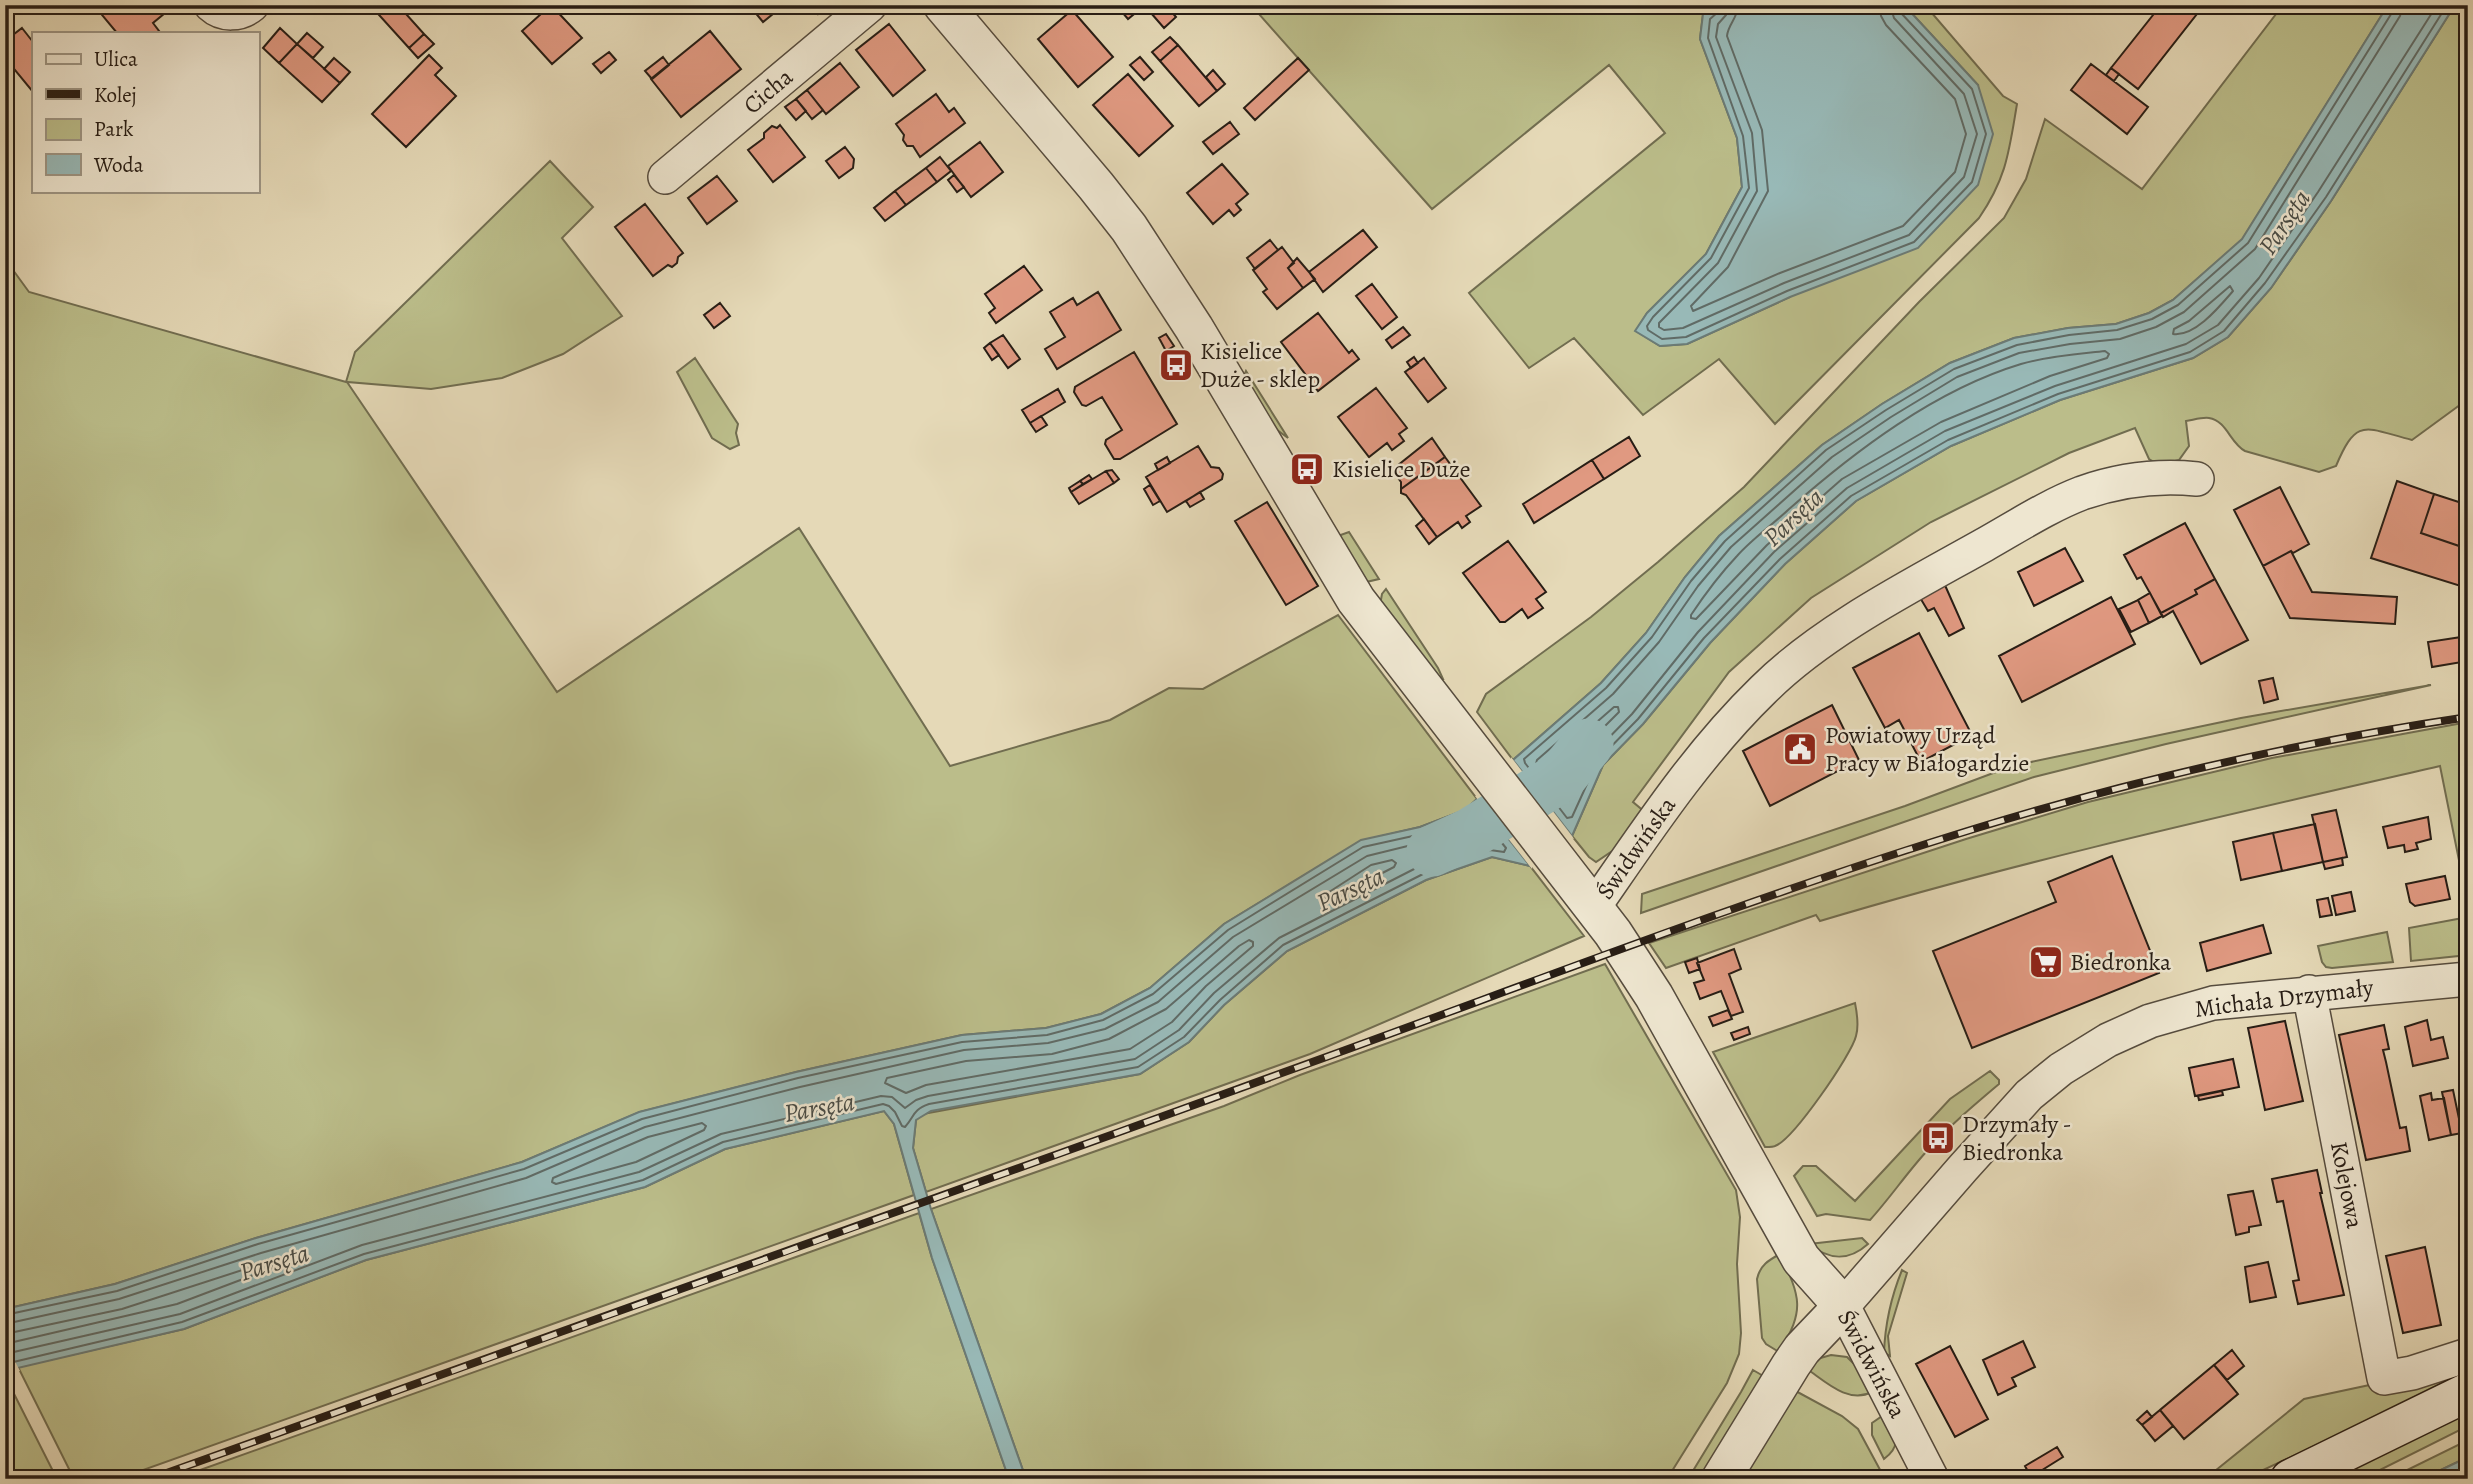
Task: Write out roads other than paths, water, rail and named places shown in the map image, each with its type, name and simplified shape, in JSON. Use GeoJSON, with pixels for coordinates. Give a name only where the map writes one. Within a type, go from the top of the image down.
{"type":"FeatureCollection","features":[{"type":"Feature","properties":{"kind":"street"},"geometry":{"type":"LineString","coordinates":[[211,5],[224,12],[234,13],[252,5]]}},
{"type":"Feature","properties":{"kind":"street","name":"Cicha"},"geometry":{"type":"LineString","coordinates":[[665,177],[870,5]]}},
{"type":"Feature","properties":{"kind":"street"},"geometry":{"type":"LineString","coordinates":[[943,5],[1129,228],[1194,328],[1356,600],[1594,907]]}},
{"type":"Feature","properties":{"kind":"street","name":"Świdwińska"},"geometry":{"type":"LineString","coordinates":[[1932,1479],[1843,1306],[1801,1259],[1654,996],[1594,907],[1687,776],[1728,726],[1789,666],[1824,640],[1954,562],[2052,507],[2083,493],[2131,481],[2166,476],[2197,480]]}},
{"type":"Feature","properties":{"kind":"street","name":"Michała Drzymały"},"geometry":{"type":"LineString","coordinates":[[1721,1479],[1797,1357],[2016,1109],[2040,1085],[2072,1062],[2133,1028],[2188,1009],[2227,1000],[2468,979]]}},
{"type":"Feature","properties":{"kind":"street","name":"Kolejowa"},"geometry":{"type":"LineString","coordinates":[[2309,992],[2385,1378],[2438,1366],[2468,1355]]}},
{"type":"Feature","properties":{"kind":"street"},"geometry":{"type":"LineString","coordinates":[[2290,1479],[2468,1392]]}},
{"type":"Feature","properties":{"kind":"water"},"geometry":{"type":"Polygon","coordinates":[[[1716,5],[1904,5],[1978,85],[1993,134],[1978,185],[1918,248],[1790,297],[1687,344],[1660,346],[1635,331],[1647,313],[1706,254],[1742,187],[1737,138],[1700,39],[1703,14],[1716,5]]]}},
{"type":"Feature","properties":{"kind":"water"},"geometry":{"type":"Polygon","coordinates":[[[2388,5],[2455,5],[2331,201],[2271,288],[2228,337],[2193,358],[2060,400],[1951,446],[1856,501],[1785,564],[1710,643],[1643,724],[1603,765],[1572,836],[1513,760],[1601,683],[1646,633],[1685,577],[1719,536],[1822,445],[1882,404],[1950,363],[2014,338],[2068,328],[2116,324],[2149,313],[2173,300],[2242,239],[2388,5]]]}},
{"type":"Feature","properties":{"kind":"water"},"geometry":{"type":"Polygon","coordinates":[[[1477,799],[1530,866],[1492,857],[1426,880],[1287,951],[1224,1005],[1189,1042],[1140,1074],[931,1111],[916,1120],[913,1148],[931,1209],[1026,1479],[1009,1479],[932,1258],[894,1124],[884,1111],[725,1149],[645,1187],[366,1260],[184,1329],[5,1371],[5,1309],[115,1284],[256,1238],[522,1162],[639,1112],[796,1072],[962,1035],[1046,1028],[1101,1014],[1150,988],[1224,924],[1361,840],[1420,827],[1465,810],[1477,799]]]}},
{"type":"Feature","properties":{"kind":"water"},"geometry":{"type":"Polygon","coordinates":[[[2468,1457],[2468,1479],[2422,1479],[2468,1457]]]}},
{"type":"Feature","properties":{"kind":"waterway","name":"Parsęta"},"geometry":{"type":"LineString","coordinates":[[1432,851],[1471,833],[1561,777],[1588,744]]}},
{"type":"Feature","properties":{"kind":"railway"},"geometry":{"type":"LineString","coordinates":[[150,1479],[1657,936],[1897,853],[2037,810],[2159,778],[2283,750],[2468,717]]}},
{"type":"Feature","properties":{"kind":"place","name":"Kisielice Duże - sklep"},"geometry":{"type":"Point","coordinates":[1176,365]}},
{"type":"Feature","properties":{"kind":"place","name":"Kisielice Duże"},"geometry":{"type":"Point","coordinates":[1307,469]}},
{"type":"Feature","properties":{"kind":"place","name":"Powiatowy Urząd Pracy w Białogardzie"},"geometry":{"type":"Point","coordinates":[1800,749]}},
{"type":"Feature","properties":{"kind":"place","name":"Biedronka"},"geometry":{"type":"Point","coordinates":[2046,962]}},
{"type":"Feature","properties":{"kind":"place","name":"Drzymały - Biedronka"},"geometry":{"type":"Point","coordinates":[1938,1138]}}]}
